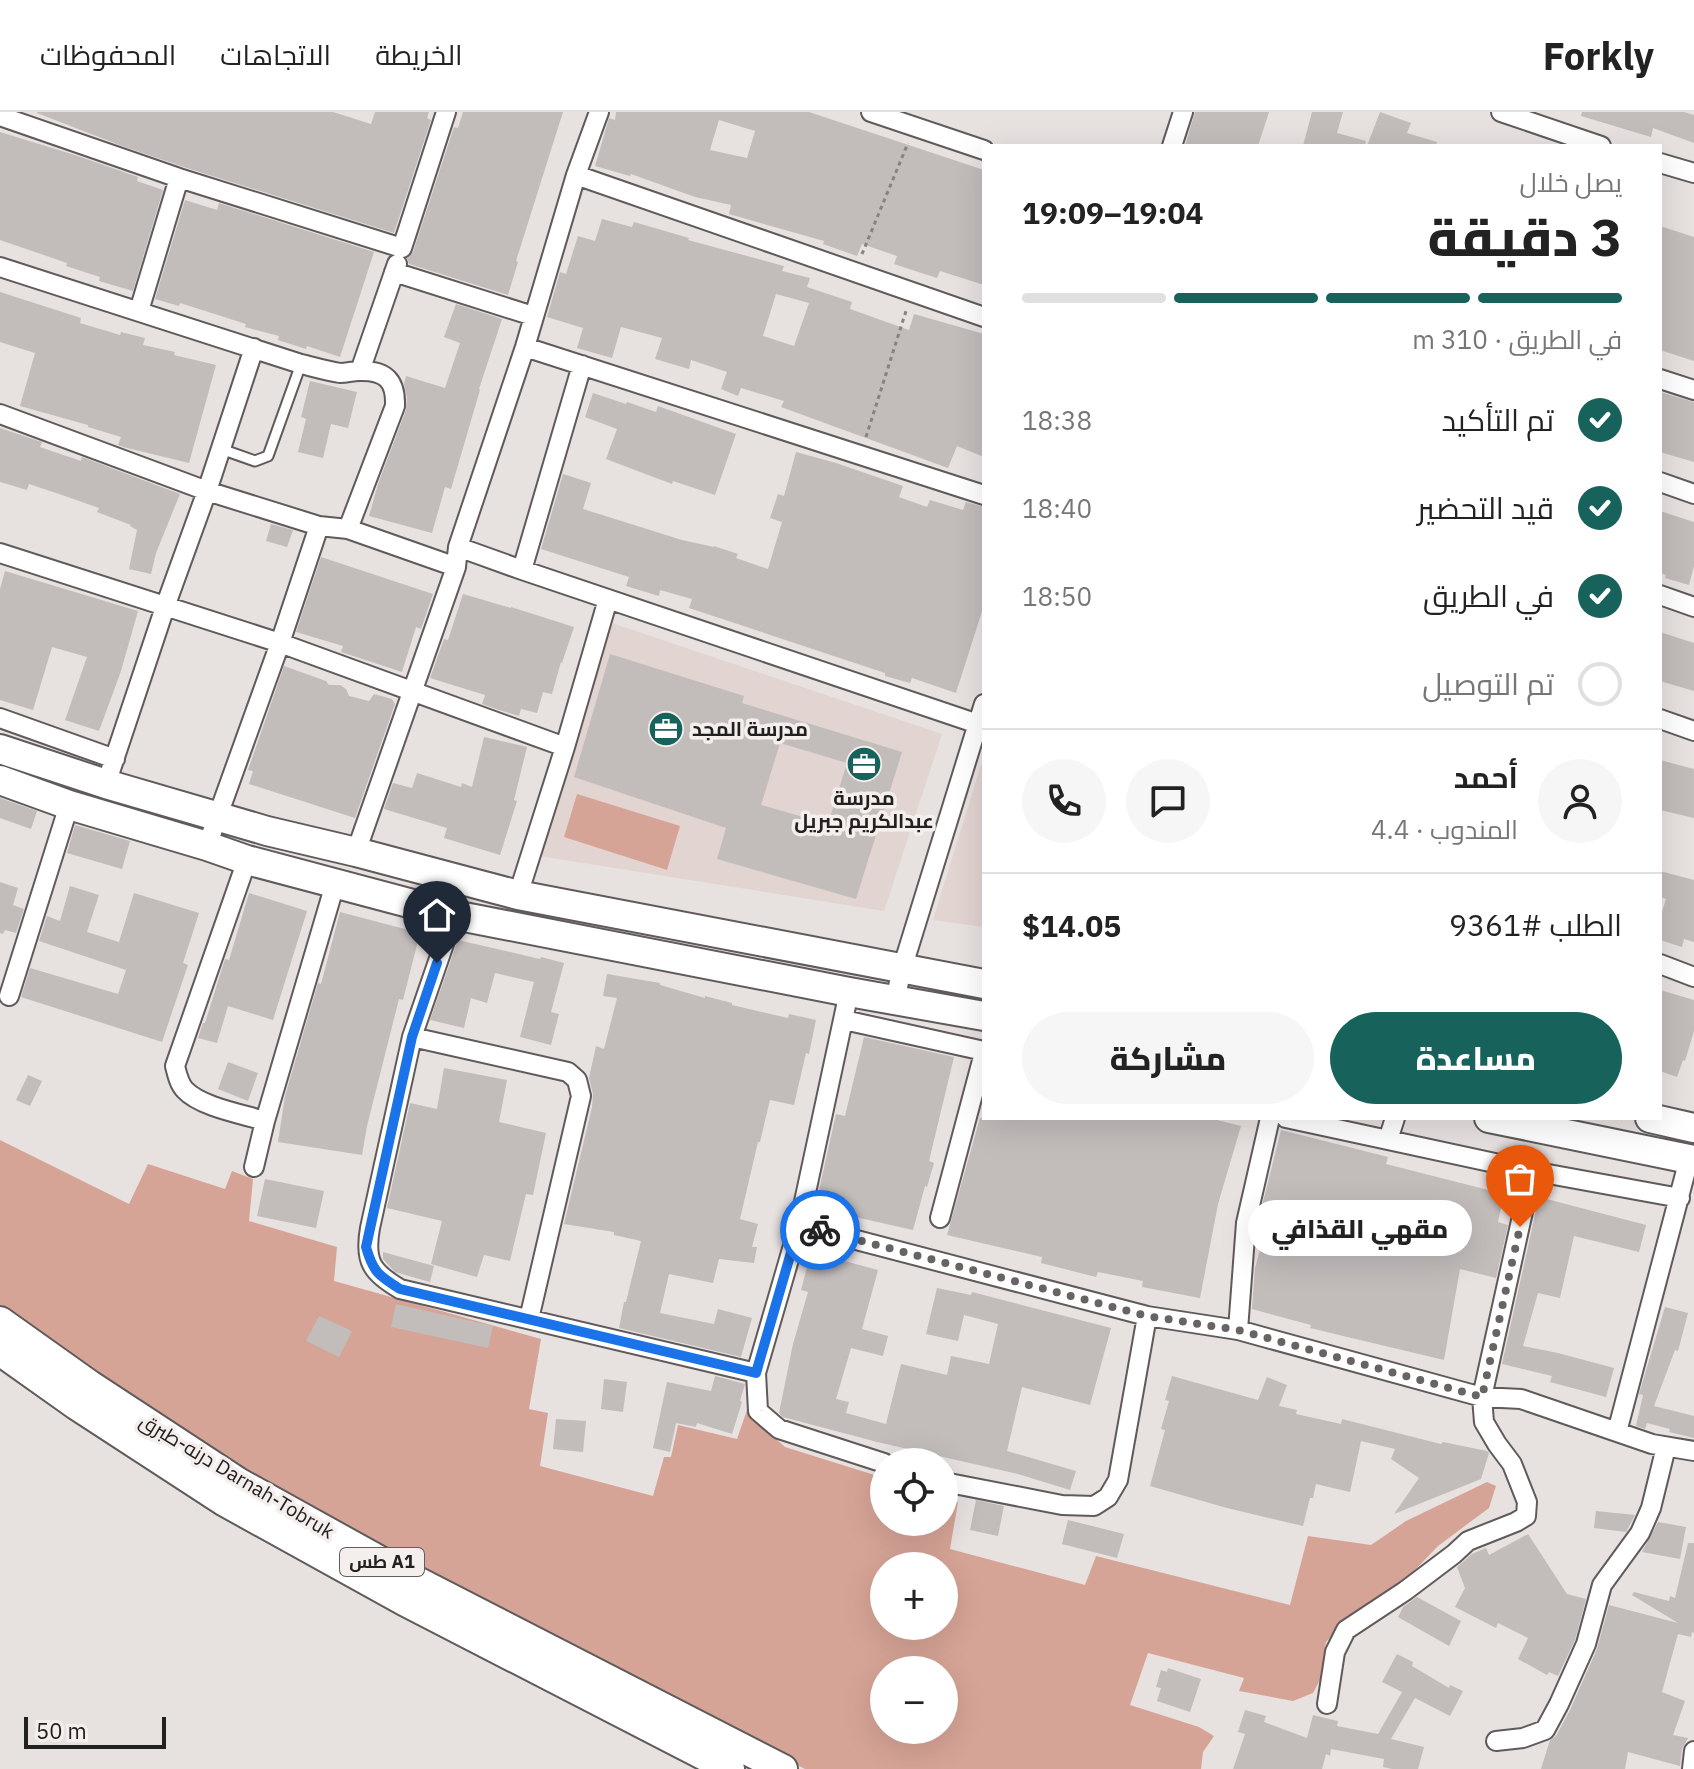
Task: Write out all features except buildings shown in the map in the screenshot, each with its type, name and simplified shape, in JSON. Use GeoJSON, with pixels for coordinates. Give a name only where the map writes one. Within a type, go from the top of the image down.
{"type":"FeatureCollection","features":[{"type":"Feature","properties":{"kind":"main road"},"geometry":{"type":"LineString","coordinates":[[0,749],[111,772],[219,816],[267,831],[518,895],[982,984]]}},
{"type":"Feature","properties":{"kind":"main road"},"geometry":{"type":"LineString","coordinates":[[0,780],[69,805],[247,860],[454,915],[982,1016]]}},
{"type":"Feature","properties":{"kind":"main road"},"geometry":{"type":"LineString","coordinates":[[1499,1120],[1692,1159]]}},
{"type":"Feature","properties":{"kind":"main road"},"geometry":{"type":"LineString","coordinates":[[1661,1120],[1693,1126]]}},
{"type":"Feature","properties":{"kind":"main road","name":"درنه-طبرق Darnah-Tobruk"},"geometry":{"type":"LineString","coordinates":[[0,1321],[90,1385],[238,1482],[415,1580],[783,1769]]}},
{"type":"Feature","properties":{"kind":"main road","name":"درنه-طبرق Darnah-Tobruk"},"geometry":{"type":"LineString","coordinates":[[0,1351],[76,1405],[239,1510],[417,1609],[730,1769]]}},
{"type":"Feature","properties":{"kind":"street"},"geometry":{"type":"LineString","coordinates":[[360,371],[446,112]]}},
{"type":"Feature","properties":{"kind":"street"},"geometry":{"type":"LineString","coordinates":[[356,852],[456,567],[458,547],[525,347],[576,175],[599,112]]}},
{"type":"Feature","properties":{"kind":"street"},"geometry":{"type":"LineString","coordinates":[[871,112],[982,149]]}},
{"type":"Feature","properties":{"kind":"street"},"geometry":{"type":"LineString","coordinates":[[1173,144],[1183,112]]}},
{"type":"Feature","properties":{"kind":"street"},"geometry":{"type":"LineString","coordinates":[[1501,112],[1595,144]]}},
{"type":"Feature","properties":{"kind":"street"},"geometry":{"type":"LineString","coordinates":[[13,117],[179,178],[402,248]]}},
{"type":"Feature","properties":{"kind":"street"},"geometry":{"type":"LineString","coordinates":[[1662,164],[1694,173]]}},
{"type":"Feature","properties":{"kind":"street"},"geometry":{"type":"LineString","coordinates":[[576,175],[982,316]]}},
{"type":"Feature","properties":{"kind":"street"},"geometry":{"type":"LineString","coordinates":[[139,311],[179,178]]}},
{"type":"Feature","properties":{"kind":"street"},"geometry":{"type":"LineString","coordinates":[[0,267],[301,364],[339,373],[360,371],[385,377],[396,392],[395,406],[348,529]]}},
{"type":"Feature","properties":{"kind":"street"},"geometry":{"type":"LineString","coordinates":[[394,272],[533,316]]}},
{"type":"Feature","properties":{"kind":"street"},"geometry":{"type":"LineString","coordinates":[[525,347],[982,494]]}},
{"type":"Feature","properties":{"kind":"street"},"geometry":{"type":"LineString","coordinates":[[0,718],[111,772],[254,348]]}},
{"type":"Feature","properties":{"kind":"street"},"geometry":{"type":"LineString","coordinates":[[522,570],[582,365]]}},
{"type":"Feature","properties":{"kind":"street"},"geometry":{"type":"LineString","coordinates":[[1662,380],[1694,390]]}},
{"type":"Feature","properties":{"kind":"street"},"geometry":{"type":"LineString","coordinates":[[0,414],[207,491],[319,526],[348,529],[456,567]]}},
{"type":"Feature","properties":{"kind":"street"},"geometry":{"type":"LineString","coordinates":[[1662,483],[1694,494]]}},
{"type":"Feature","properties":{"kind":"street"},"geometry":{"type":"LineString","coordinates":[[207,846],[319,526]]}},
{"type":"Feature","properties":{"kind":"street"},"geometry":{"type":"LineString","coordinates":[[458,547],[978,724]]}},
{"type":"Feature","properties":{"kind":"street"},"geometry":{"type":"LineString","coordinates":[[0,553],[280,643],[565,747]]}},
{"type":"Feature","properties":{"kind":"street"},"geometry":{"type":"LineString","coordinates":[[1662,596],[1694,607]]}},
{"type":"Feature","properties":{"kind":"street"},"geometry":{"type":"LineString","coordinates":[[518,895],[608,599]]}},
{"type":"Feature","properties":{"kind":"street"},"geometry":{"type":"LineString","coordinates":[[895,1000],[982,711]]}},
{"type":"Feature","properties":{"kind":"street"},"geometry":{"type":"LineString","coordinates":[[1662,720],[1694,731]]}},
{"type":"Feature","properties":{"kind":"street"},"geometry":{"type":"LineString","coordinates":[[9,996],[69,805]]}},
{"type":"Feature","properties":{"kind":"street"},"geometry":{"type":"LineString","coordinates":[[247,860],[175,1066],[185,1091],[203,1102],[265,1121]]}},
{"type":"Feature","properties":{"kind":"street"},"geometry":{"type":"LineString","coordinates":[[254,1167],[335,884]]}},
{"type":"Feature","properties":{"kind":"street"},"geometry":{"type":"LineString","coordinates":[[454,915],[412,1037],[366,1247],[370,1263],[379,1276],[400,1289],[756,1373]]}},
{"type":"Feature","properties":{"kind":"street"},"geometry":{"type":"LineString","coordinates":[[1662,965],[1694,977]]}},
{"type":"Feature","properties":{"kind":"street"},"geometry":{"type":"LineString","coordinates":[[849,992],[799,1225],[756,1373],[758,1411],[779,1429],[870,1458]]}},
{"type":"Feature","properties":{"kind":"street"},"geometry":{"type":"LineString","coordinates":[[844,1020],[982,1052]]}},
{"type":"Feature","properties":{"kind":"street"},"geometry":{"type":"LineString","coordinates":[[412,1037],[568,1072],[577,1080],[581,1096],[529,1319]]}},
{"type":"Feature","properties":{"kind":"street"},"geometry":{"type":"LineString","coordinates":[[940,1218],[982,1060]]}},
{"type":"Feature","properties":{"kind":"street"},"geometry":{"type":"LineString","coordinates":[[1238,1330],[1246,1223],[1270,1120]]}},
{"type":"Feature","properties":{"kind":"street"},"geometry":{"type":"LineString","coordinates":[[1295,1120],[1532,1171],[1680,1198]]}},
{"type":"Feature","properties":{"kind":"street"},"geometry":{"type":"LineString","coordinates":[[1388,1140],[1394,1120]]}},
{"type":"Feature","properties":{"kind":"street"},"geometry":{"type":"LineString","coordinates":[[1617,1432],[1692,1159]]}},
{"type":"Feature","properties":{"kind":"street"},"geometry":{"type":"LineString","coordinates":[[1327,1704],[1335,1652],[1346,1630],[1405,1591],[1468,1541],[1526,1516],[1527,1502],[1512,1464],[1484,1422],[1482,1397],[1532,1171]]}},
{"type":"Feature","properties":{"kind":"street"},"geometry":{"type":"LineString","coordinates":[[799,1225],[1147,1316],[1238,1330],[1482,1397],[1521,1399],[1666,1447],[1694,1451]]}},
{"type":"Feature","properties":{"kind":"street"},"geometry":{"type":"LineString","coordinates":[[958,1485],[1062,1505],[1094,1506],[1108,1497],[1118,1480],[1147,1316]]}},
{"type":"Feature","properties":{"kind":"street"},"geometry":{"type":"LineString","coordinates":[[1496,1741],[1523,1738],[1545,1730],[1586,1644],[1602,1585],[1640,1533],[1651,1508],[1666,1447]]}},
{"type":"Feature","properties":{"kind":"street"},"geometry":{"type":"LineString","coordinates":[[1692,1769],[1694,1751]]}},
{"type":"Feature","properties":{"kind":"lane"},"geometry":{"type":"LineString","coordinates":[[221,449],[255,461],[268,456],[301,364]]}},
{"type":"Feature","properties":{"kind":"path"},"geometry":{"type":"LineString","coordinates":[[855,273],[914,127]]}},
{"type":"Feature","properties":{"kind":"path"},"geometry":{"type":"LineString","coordinates":[[860,455],[912,292]]}},
{"type":"Feature","properties":{"kind":"shaded area"},"geometry":{"type":"Polygon","coordinates":[[[606,621],[942,734],[884,911],[539,856],[606,621]]]}},
{"type":"Feature","properties":{"kind":"shaded area"},"geometry":{"type":"Polygon","coordinates":[[[982,761],[982,927],[933,920],[982,761]]]}},
{"type":"Feature","properties":{"kind":"shaded area"},"geometry":{"type":"Polygon","coordinates":[[[577,794],[680,826],[667,870],[564,837],[577,794]]]}},
{"type":"Feature","properties":{"kind":"shaded area"},"geometry":{"type":"Polygon","coordinates":[[[0,1140],[129,1204],[148,1164],[225,1189],[232,1171],[253,1179],[249,1221],[337,1247],[334,1281],[541,1339],[529,1409],[548,1413],[540,1466],[653,1496],[664,1457],[671,1457],[678,1425],[737,1439],[747,1410],[785,1447],[870,1474],[870,1536],[952,1536],[950,1549],[1085,1585],[1096,1556],[1290,1605],[1308,1536],[1371,1545],[1406,1521],[1487,1482],[1496,1486],[1489,1508],[1438,1546],[1388,1598],[1343,1624],[1326,1642],[1321,1678],[1313,1693],[1293,1701],[1239,1691],[1244,1678],[1148,1653],[1130,1705],[1199,1727],[1214,1736],[1203,1752],[1201,1769],[805,1769],[375,1547],[198,1450],[0,1311],[0,1140]]]}},
{"type":"Feature","properties":{"kind":"way so far"},"geometry":{"type":"LineString","coordinates":[[820,1230],[1147,1316],[1238,1330],[1482,1397],[1520,1227]]}},
{"type":"Feature","properties":{"kind":"place","name":"مدرسة المجد"},"geometry":{"type":"Point","coordinates":[666,729]}},
{"type":"Feature","properties":{"kind":"place","name":"مدرسة عبدالكريم جبريل"},"geometry":{"type":"Point","coordinates":[864,764]}},
{"type":"Feature","properties":{"kind":"place","name":"مقهي القذافي"},"geometry":{"type":"Point","coordinates":[1520,1227]}},
{"type":"Feature","properties":{"kind":"route"},"geometry":{"type":"LineString","coordinates":[[437,963],[412,1037],[366,1247],[370,1263],[379,1276],[400,1289],[756,1373],[799,1225],[820,1230]]}}]}
